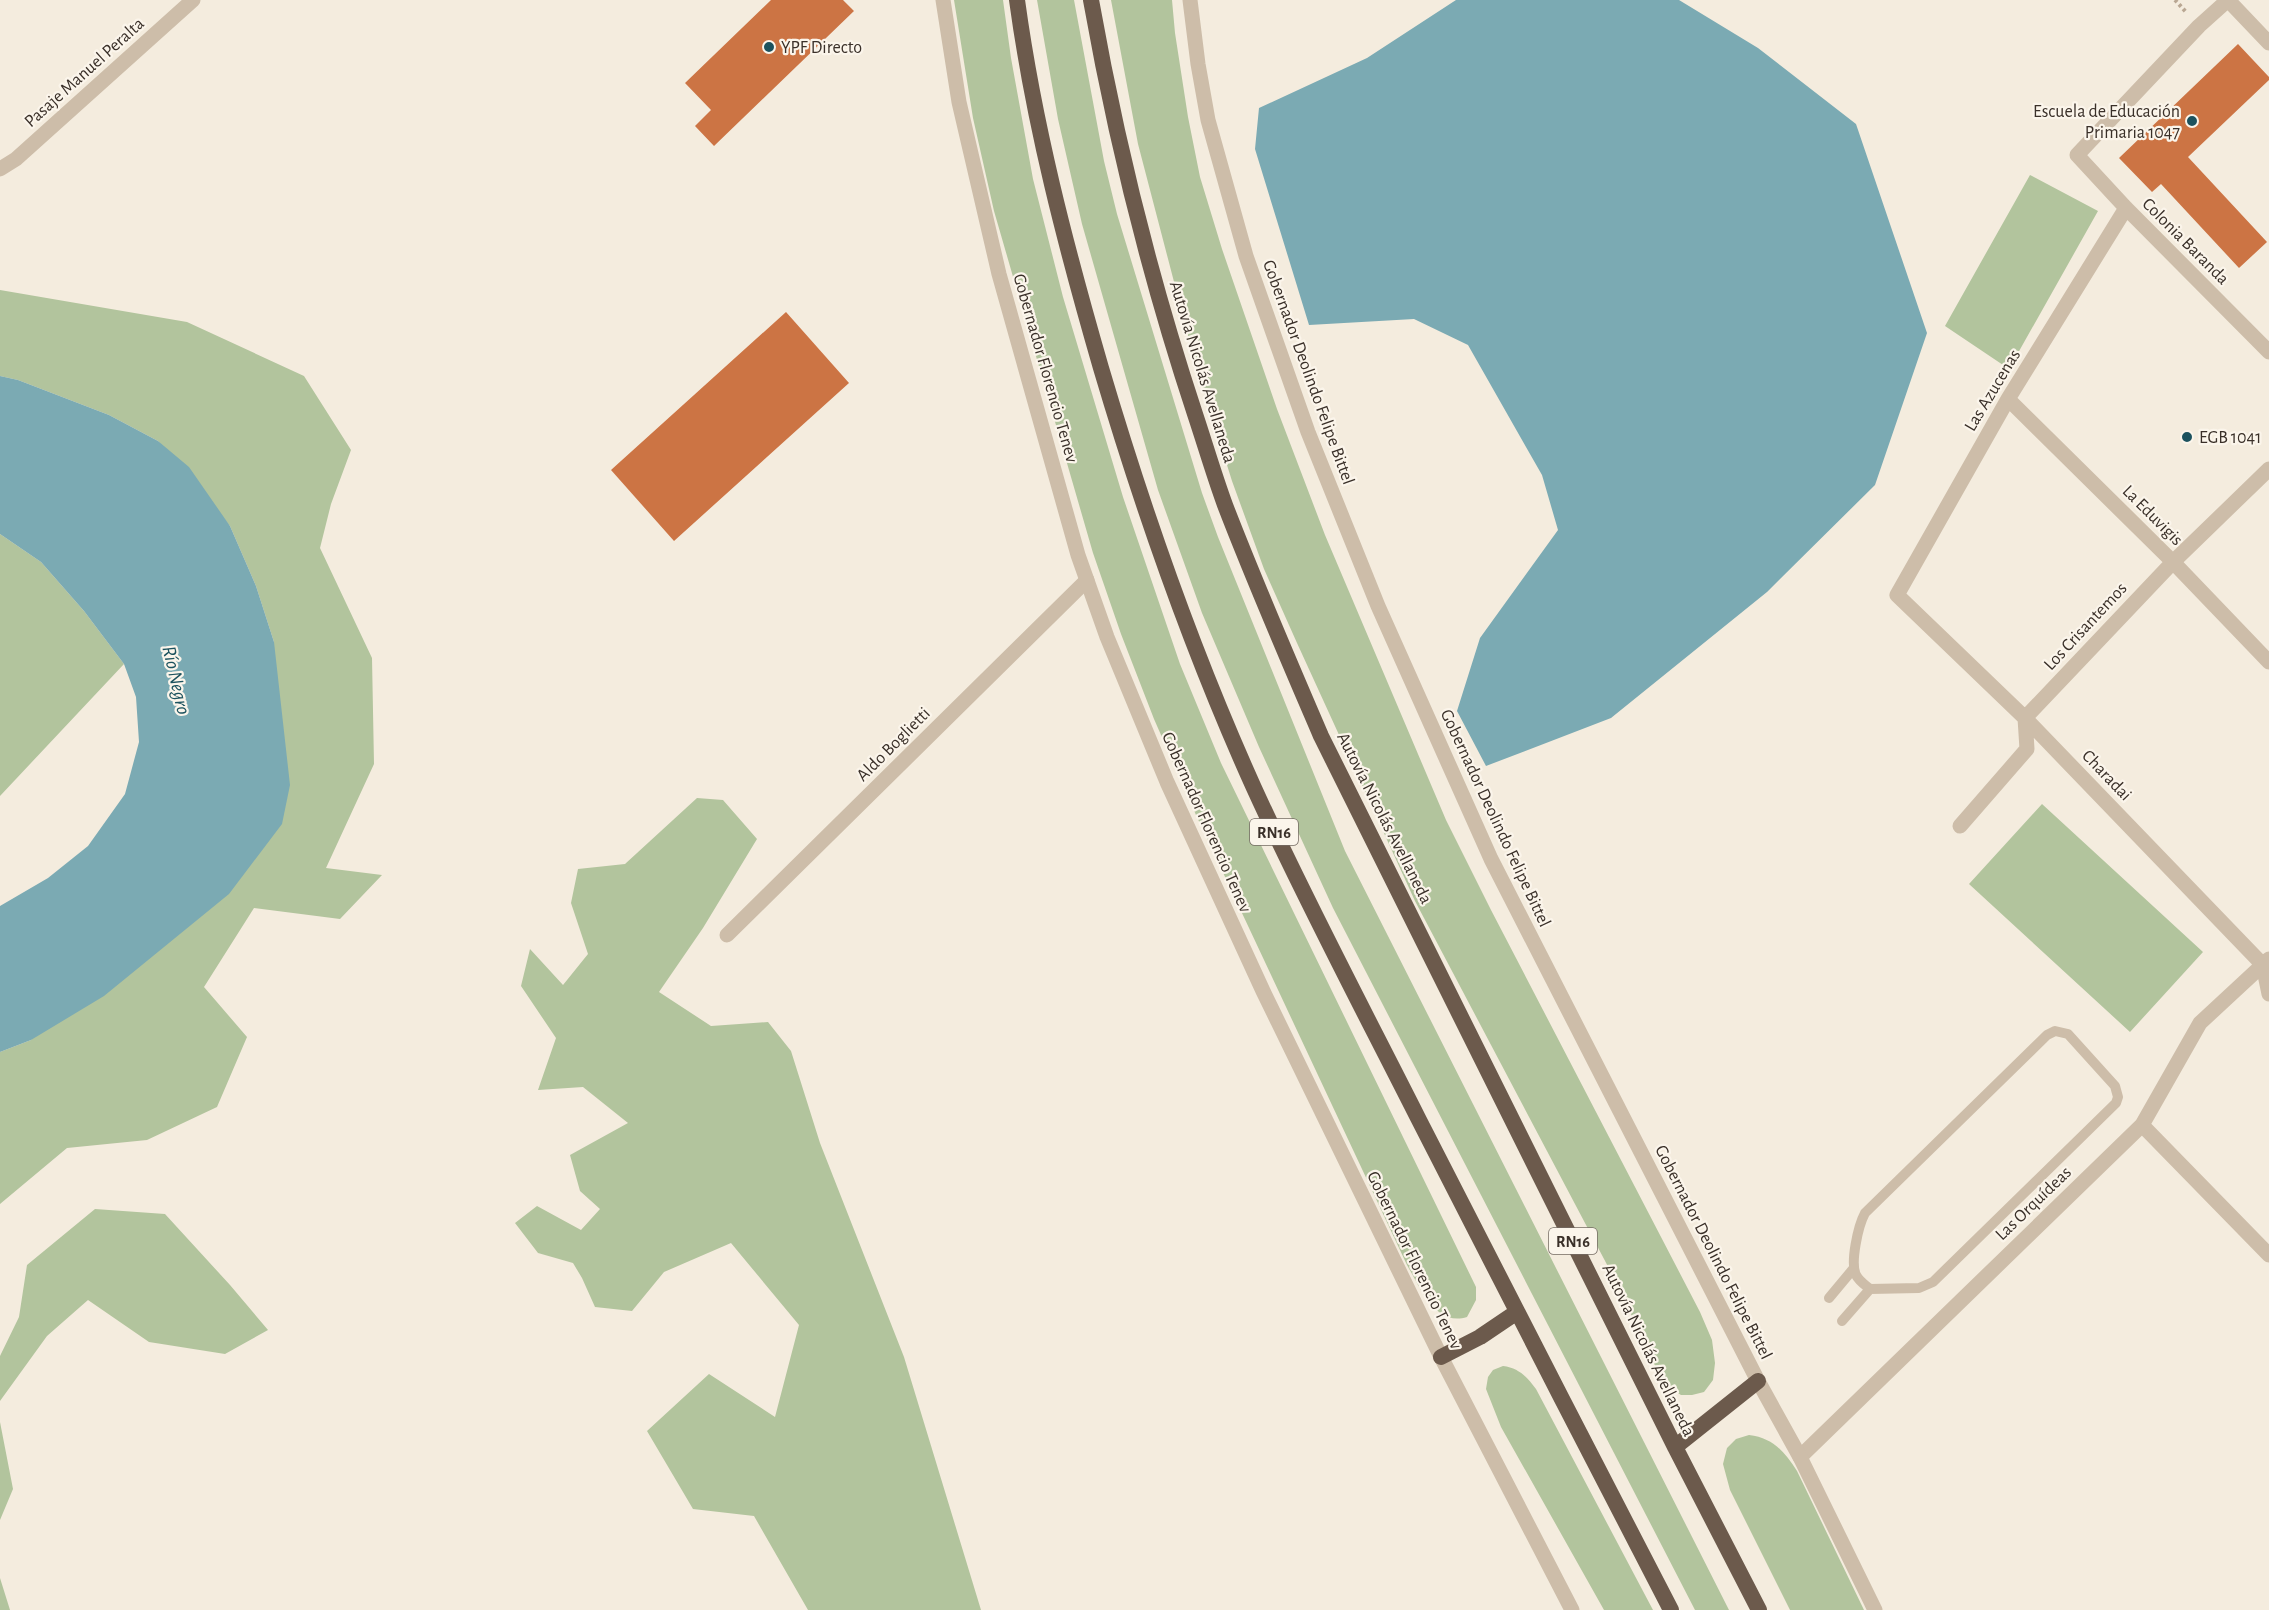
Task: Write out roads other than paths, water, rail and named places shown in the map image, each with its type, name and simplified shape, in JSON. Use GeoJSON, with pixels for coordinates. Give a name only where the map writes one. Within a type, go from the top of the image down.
{"type":"FeatureCollection","features":[{"type":"Feature","properties":{"kind":"highway","name":"RN16"},"geometry":{"type":"LineString","coordinates":[[1017,0],[1037,120],[1083,307],[1135,480],[1194,642],[1231,734],[1274,832],[1671,1610]]}},
{"type":"Feature","properties":{"kind":"highway","name":"Autovía Nicolás Avellaneda"},"geometry":{"type":"LineString","coordinates":[[1090,0],[1130,192],[1157,293],[1224,502],[1269,615],[1326,746],[1675,1447],[1759,1610]]}},
{"type":"Feature","properties":{"kind":"highway"},"geometry":{"type":"LineString","coordinates":[[1441,1357],[1480,1337],[1517,1312]]}},
{"type":"Feature","properties":{"kind":"highway"},"geometry":{"type":"LineString","coordinates":[[1675,1447],[1758,1382]]}},
{"type":"Feature","properties":{"kind":"street","name":"Pasaje Manuel Peralta"},"geometry":{"type":"LineString","coordinates":[[0,170],[16,159],[193,0]]}},
{"type":"Feature","properties":{"kind":"street","name":"Gobernador Florencio Tenev"},"geometry":{"type":"LineString","coordinates":[[943,0],[959,102],[994,253],[1087,580],[1137,713],[1225,909],[1441,1357],[1572,1610]]}},
{"type":"Feature","properties":{"kind":"street","name":"Gobernador Deolindo Felipe Bittel"},"geometry":{"type":"LineString","coordinates":[[1190,0],[1208,120],[1246,256],[1308,432],[1374,596],[1491,859],[1758,1382],[1800,1457],[1875,1610]]}},
{"type":"Feature","properties":{"kind":"street"},"geometry":{"type":"LineString","coordinates":[[2228,0],[2269,43]]}},
{"type":"Feature","properties":{"kind":"street","name":"Colonia Baranda"},"geometry":{"type":"LineString","coordinates":[[2228,0],[2199,26],[2077,155],[2126,208],[2269,352]]}},
{"type":"Feature","properties":{"kind":"street","name":"Las Azucenas"},"geometry":{"type":"LineString","coordinates":[[1897,595],[2008,399],[2126,208]]}},
{"type":"Feature","properties":{"kind":"street","name":"La Eduvigis"},"geometry":{"type":"LineString","coordinates":[[2008,399],[2173,562],[2269,662]]}},
{"type":"Feature","properties":{"kind":"street","name":"Los Crisantemos"},"geometry":{"type":"LineString","coordinates":[[2025,718],[2173,562],[2269,469]]}},
{"type":"Feature","properties":{"kind":"street","name":"Aldo Boglietti"},"geometry":{"type":"LineString","coordinates":[[727,935],[1087,580]]}},
{"type":"Feature","properties":{"kind":"street","name":"Charadai"},"geometry":{"type":"LineString","coordinates":[[1897,595],[2025,718],[2266,962]]}},
{"type":"Feature","properties":{"kind":"street"},"geometry":{"type":"LineString","coordinates":[[1959,826],[2027,749],[2025,718]]}},
{"type":"Feature","properties":{"kind":"street"},"geometry":{"type":"LineString","coordinates":[[2266,962],[2269,994]]}},
{"type":"Feature","properties":{"kind":"street","name":"Las Orquídeas"},"geometry":{"type":"LineString","coordinates":[[1800,1457],[2142,1125],[2200,1023],[2266,962]]}},
{"type":"Feature","properties":{"kind":"street"},"geometry":{"type":"LineString","coordinates":[[2142,1125],[2269,1255]]}},
{"type":"Feature","properties":{"kind":"lane"},"geometry":{"type":"LineString","coordinates":[[2055,1031],[2068,1034],[2115,1086],[2118,1097],[2113,1106],[1933,1282],[1919,1288],[1870,1289],[1858,1278],[1854,1268],[1860,1222],[1870,1207],[2047,1035],[2055,1031]]}},
{"type":"Feature","properties":{"kind":"lane"},"geometry":{"type":"LineString","coordinates":[[1828,1298],[1854,1268]]}},
{"type":"Feature","properties":{"kind":"lane"},"geometry":{"type":"LineString","coordinates":[[1842,1321],[1870,1289]]}},
{"type":"Feature","properties":{"kind":"water"},"geometry":{"type":"Polygon","coordinates":[[[1456,0],[1679,0],[1758,48],[1856,124],[1927,333],[1875,485],[1767,592],[1611,718],[1486,766],[1457,711],[1480,638],[1558,530],[1542,475],[1468,345],[1414,319],[1309,325],[1255,149],[1259,108],[1367,58],[1456,0]]]}},
{"type":"Feature","properties":{"kind":"water","name":"Río Negro"},"geometry":{"type":"Polygon","coordinates":[[[0,376],[18,380],[109,415],[158,441],[189,467],[230,526],[256,586],[274,642],[290,785],[282,824],[229,894],[104,996],[31,1040],[0,1052],[0,906],[48,878],[88,846],[125,794],[139,742],[136,697],[124,664],[84,611],[41,562],[0,534],[0,376]]]}},
{"type":"Feature","properties":{"kind":"place","name":"YPF Directo"},"geometry":{"type":"Point","coordinates":[769,47]}},
{"type":"Feature","properties":{"kind":"place","name":"Escuela de Educación Primaria 1047"},"geometry":{"type":"Point","coordinates":[2192,121]}},
{"type":"Feature","properties":{"kind":"place","name":"EGB 1041"},"geometry":{"type":"Point","coordinates":[2187,437]}}]}
